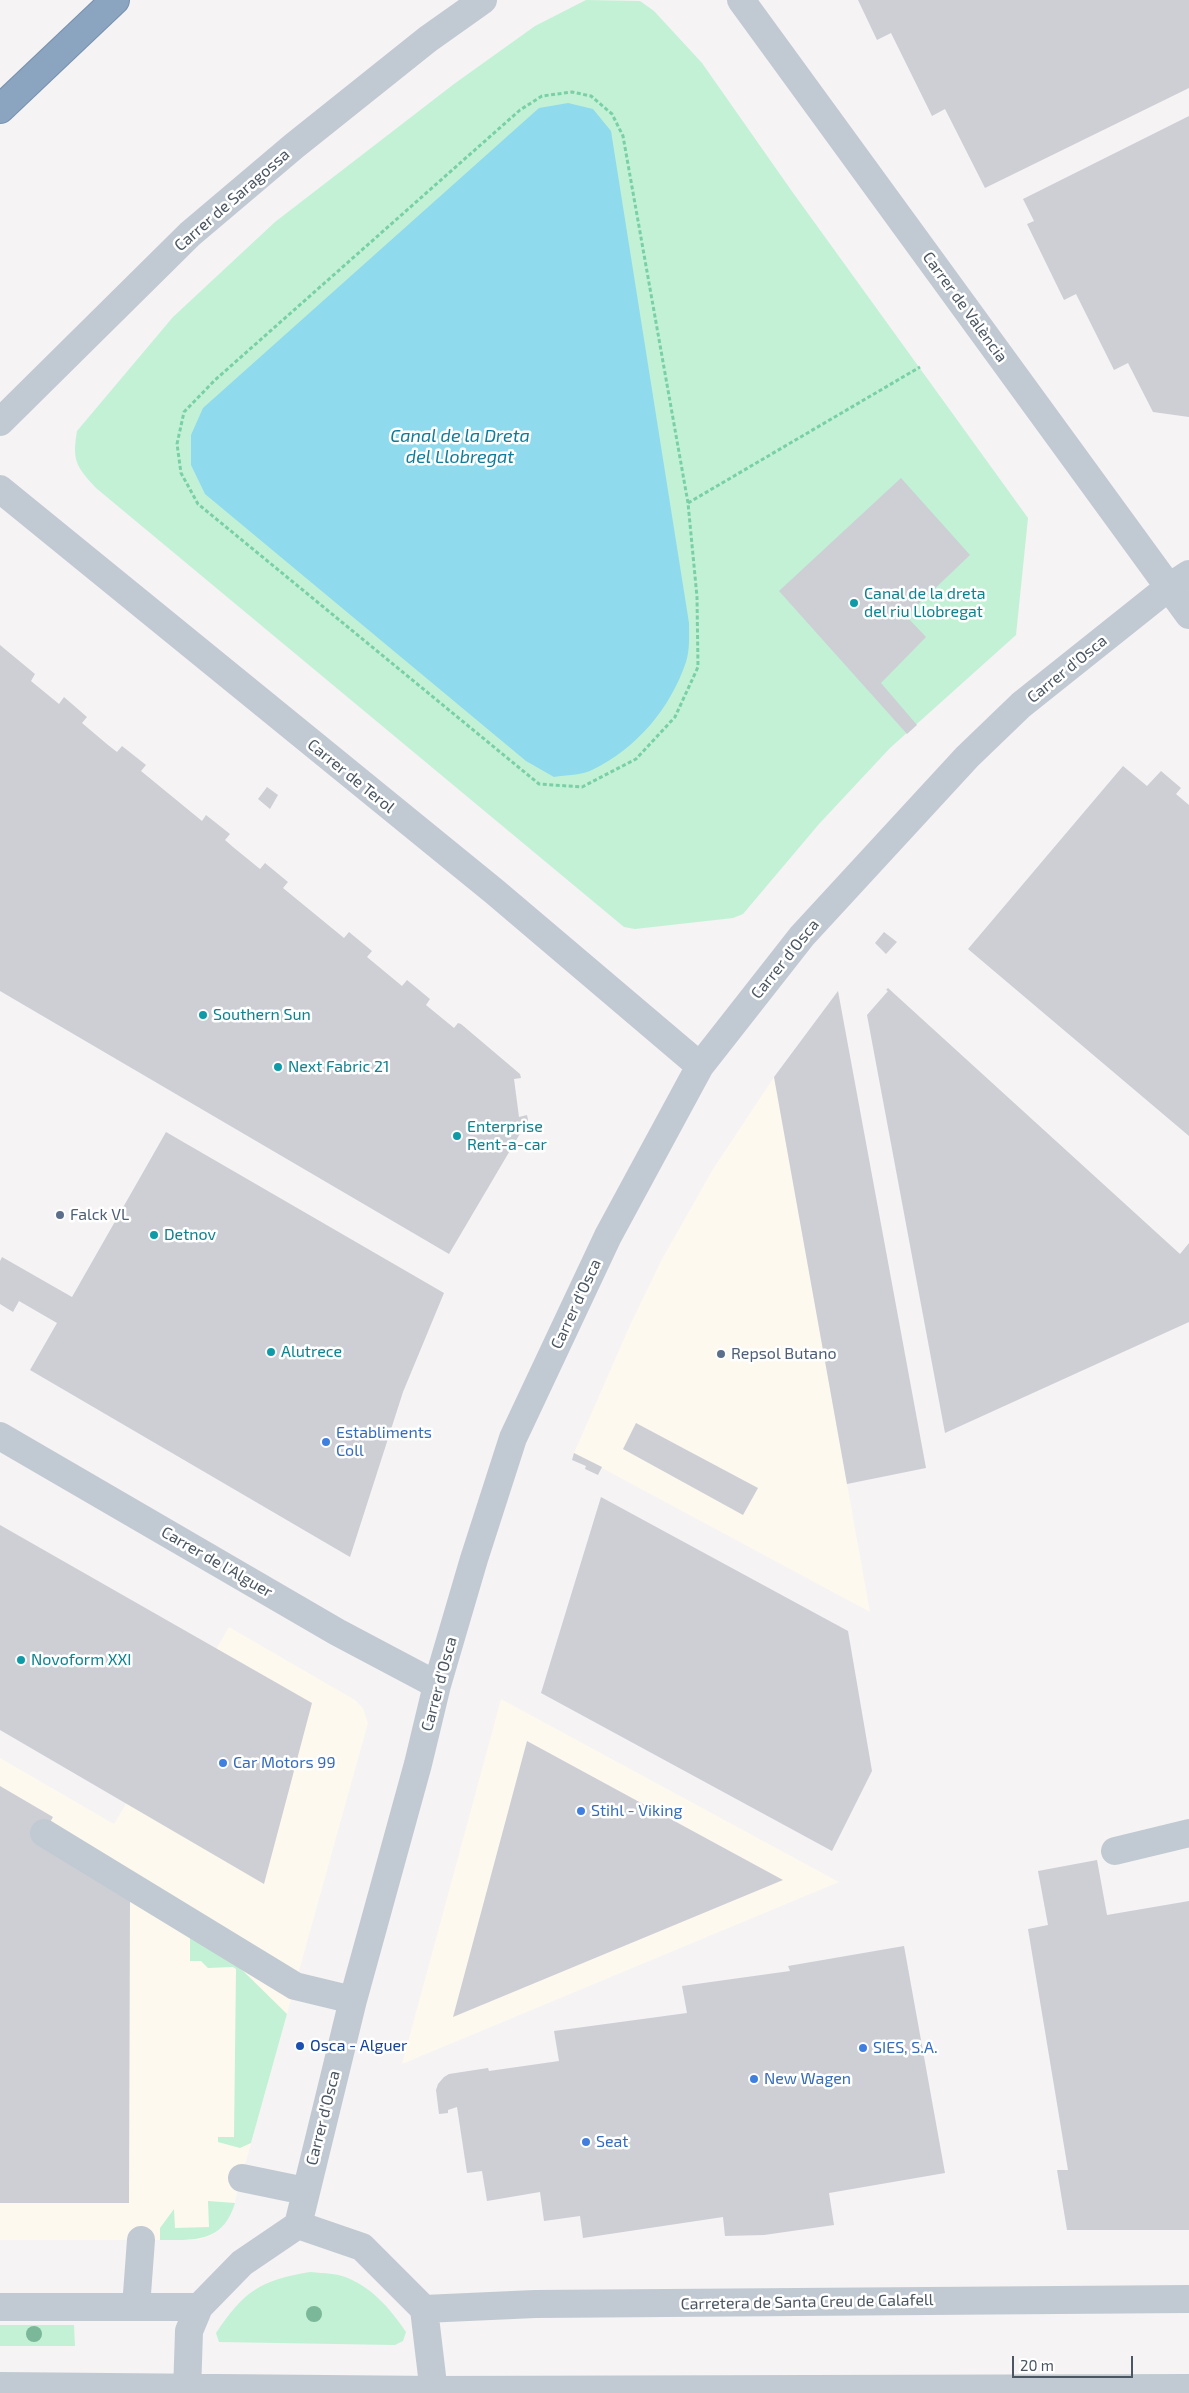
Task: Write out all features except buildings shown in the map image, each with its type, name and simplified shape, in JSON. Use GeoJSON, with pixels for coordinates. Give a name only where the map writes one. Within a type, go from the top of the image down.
{"type":"FeatureCollection","features":[{"type":"Feature","properties":{"kind":"highway"},"geometry":{"type":"LineString","coordinates":[[0,108],[115,0]]}},
{"type":"Feature","properties":{"kind":"street","name":"Carrer de Saragossa"},"geometry":{"type":"LineString","coordinates":[[0,422],[190,234],[324,122],[428,39],[483,0]]}},
{"type":"Feature","properties":{"kind":"street","name":"Carrer de València"},"geometry":{"type":"LineString","coordinates":[[741,0],[1179,580],[1189,615]]}},
{"type":"Feature","properties":{"kind":"street","name":"Carrer de Terol"},"geometry":{"type":"LineString","coordinates":[[0,489],[495,892],[700,1066]]}},
{"type":"Feature","properties":{"kind":"street","name":"Carrer d'Osca"},"geometry":{"type":"LineString","coordinates":[[298,2225],[352,2000],[418,1764],[436,1685],[513,1438],[608,1236],[700,1066],[802,936],[967,757],[1021,705],[1179,580]]}},
{"type":"Feature","properties":{"kind":"street","name":"Carrer de l'Alguer"},"geometry":{"type":"LineString","coordinates":[[0,1436],[337,1632],[436,1685]]}},
{"type":"Feature","properties":{"kind":"street"},"geometry":{"type":"LineString","coordinates":[[44,1833],[295,1986],[352,2000]]}},
{"type":"Feature","properties":{"kind":"street"},"geometry":{"type":"LineString","coordinates":[[1115,1851],[1189,1833]]}},
{"type":"Feature","properties":{"kind":"street"},"geometry":{"type":"LineString","coordinates":[[242,2178],[305,2191]]}},
{"type":"Feature","properties":{"kind":"street"},"geometry":{"type":"LineString","coordinates":[[187,2390],[189,2331],[199,2307],[242,2262],[298,2225],[362,2247],[424,2309],[434,2391]]}},
{"type":"Feature","properties":{"kind":"street"},"geometry":{"type":"LineString","coordinates":[[136,2307],[141,2240]]}},
{"type":"Feature","properties":{"kind":"street","name":"Carretera de Santa Creu de Calafell"},"geometry":{"type":"LineString","coordinates":[[424,2309],[535,2304],[1189,2299]]}},
{"type":"Feature","properties":{"kind":"street"},"geometry":{"type":"LineString","coordinates":[[0,2307],[199,2307]]}},
{"type":"Feature","properties":{"kind":"street"},"geometry":{"type":"LineString","coordinates":[[0,2386],[187,2390],[434,2391],[1189,2388]]}},
{"type":"Feature","properties":{"kind":"path"},"geometry":{"type":"LineString","coordinates":[[572,92],[591,96],[612,114],[623,136],[688,503],[697,598],[698,667],[676,717],[636,759],[582,787],[539,784],[198,504],[180,473],[177,444],[184,412],[215,380],[520,110],[542,96],[572,92]]}},
{"type":"Feature","properties":{"kind":"path"},"geometry":{"type":"LineString","coordinates":[[688,503],[920,367]]}},
{"type":"Feature","properties":{"kind":"shaded area","name":"Repsol Butano"},"geometry":{"type":"Polygon","coordinates":[[[774,1077],[870,1612],[574,1453],[630,1325],[662,1259],[713,1169],[774,1077]]]}},
{"type":"Feature","properties":{"kind":"shaded area"},"geometry":{"type":"Polygon","coordinates":[[[229,1627],[355,1700],[363,1708],[368,1723],[232,2212],[221,2228],[210,2236],[198,2240],[0,2240],[0,1758],[114,1824],[229,1627]]]}},
{"type":"Feature","properties":{"kind":"shaded area"},"geometry":{"type":"Polygon","coordinates":[[[501,1699],[839,1882],[402,2064],[501,1699]]]}},
{"type":"Feature","properties":{"kind":"green space"},"geometry":{"type":"Polygon","coordinates":[[[586,0],[640,1],[654,11],[702,63],[791,190],[1028,518],[1016,635],[890,748],[819,824],[743,914],[733,918],[635,929],[624,927],[96,488],[77,463],[75,449],[77,431],[173,317],[275,222],[454,84],[535,26],[586,0]]]}},
{"type":"Feature","properties":{"kind":"green space"},"geometry":{"type":"Polygon","coordinates":[[[190,1935],[234,1962],[287,2014],[251,2143],[240,2148],[218,2142],[218,2137],[234,2137],[236,1969],[233,1967],[208,1968],[201,1961],[190,1961],[190,1935]]]}},
{"type":"Feature","properties":{"kind":"green space"},"geometry":{"type":"Polygon","coordinates":[[[208,2201],[235,2203],[230,2216],[223,2226],[215,2232],[196,2239],[160,2240],[160,2228],[174,2209],[175,2228],[209,2227],[208,2201]]]}},
{"type":"Feature","properties":{"kind":"green space"},"geometry":{"type":"Polygon","coordinates":[[[310,2272],[342,2276],[362,2285],[393,2314],[406,2332],[403,2341],[395,2345],[219,2342],[216,2333],[245,2297],[266,2284],[279,2279],[310,2272]]]}},
{"type":"Feature","properties":{"kind":"green space"},"geometry":{"type":"Polygon","coordinates":[[[0,2325],[74,2325],[75,2346],[0,2346],[0,2325]]]}},
{"type":"Feature","properties":{"kind":"water","name":"Canal de la Dreta del Llobregat"},"geometry":{"type":"Polygon","coordinates":[[[568,103],[593,109],[611,131],[689,623],[689,637],[686,662],[671,696],[650,725],[637,739],[608,761],[588,772],[554,777],[526,761],[205,494],[191,465],[191,435],[203,408],[539,108],[568,103]]]}},
{"type":"Feature","properties":{"kind":"place","name":"Canal de la dreta del riu Llobregat"},"geometry":{"type":"Point","coordinates":[854,603]}},
{"type":"Feature","properties":{"kind":"place","name":"Southern Sun"},"geometry":{"type":"Point","coordinates":[203,1015]}},
{"type":"Feature","properties":{"kind":"place","name":"Next Fabric 21"},"geometry":{"type":"Point","coordinates":[278,1067]}},
{"type":"Feature","properties":{"kind":"place","name":"Enterprise Rent-a-car"},"geometry":{"type":"Point","coordinates":[457,1136]}},
{"type":"Feature","properties":{"kind":"place","name":"Falck VL"},"geometry":{"type":"Point","coordinates":[60,1215]}},
{"type":"Feature","properties":{"kind":"place","name":"Detnov"},"geometry":{"type":"Point","coordinates":[154,1235]}},
{"type":"Feature","properties":{"kind":"place","name":"Alutrece"},"geometry":{"type":"Point","coordinates":[271,1352]}},
{"type":"Feature","properties":{"kind":"place","name":"Repsol Butano"},"geometry":{"type":"Point","coordinates":[721,1354]}},
{"type":"Feature","properties":{"kind":"place","name":"Establiments Coll"},"geometry":{"type":"Point","coordinates":[326,1442]}},
{"type":"Feature","properties":{"kind":"place","name":"Novoform XXI"},"geometry":{"type":"Point","coordinates":[21,1660]}},
{"type":"Feature","properties":{"kind":"place","name":"Car Motors 99"},"geometry":{"type":"Point","coordinates":[223,1763]}},
{"type":"Feature","properties":{"kind":"place","name":"Stihl - Viking"},"geometry":{"type":"Point","coordinates":[581,1811]}},
{"type":"Feature","properties":{"kind":"place","name":"Osca - Alguer"},"geometry":{"type":"Point","coordinates":[300,2046]}},
{"type":"Feature","properties":{"kind":"place","name":"SIES, S.A."},"geometry":{"type":"Point","coordinates":[863,2048]}},
{"type":"Feature","properties":{"kind":"place","name":"New Wagen"},"geometry":{"type":"Point","coordinates":[754,2079]}},
{"type":"Feature","properties":{"kind":"place","name":"Seat"},"geometry":{"type":"Point","coordinates":[586,2142]}}]}
